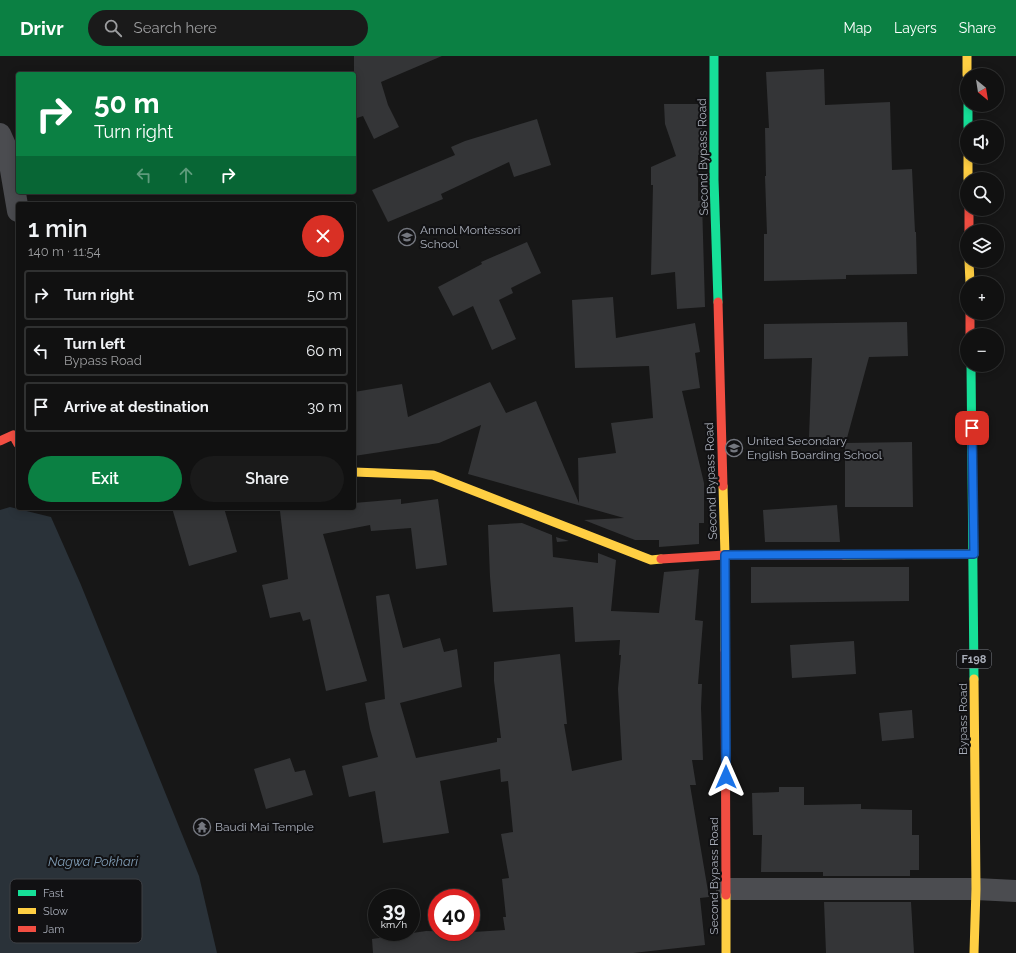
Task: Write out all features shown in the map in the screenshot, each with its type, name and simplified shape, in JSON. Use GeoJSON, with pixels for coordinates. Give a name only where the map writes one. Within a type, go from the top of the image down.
{"type":"FeatureCollection","features":[{"type":"Feature","properties":{"kind":"street","name":"Second Bypass Road"},"geometry":{"type":"LineString","coordinates":[[714,56],[714,180],[725,555],[726,953]]}},
{"type":"Feature","properties":{"kind":"street"},"geometry":{"type":"LineString","coordinates":[[967,56],[967,68]]}},
{"type":"Feature","properties":{"kind":"street"},"geometry":{"type":"LineString","coordinates":[[0,134],[8,152],[16,202]]}},
{"type":"Feature","properties":{"kind":"street","name":"Bypass Road"},"geometry":{"type":"LineString","coordinates":[[971,372],[976,889],[974,953]]}},
{"type":"Feature","properties":{"kind":"street"},"geometry":{"type":"LineString","coordinates":[[356,472],[433,475],[651,560],[725,555],[974,554]]}},
{"type":"Feature","properties":{"kind":"street"},"geometry":{"type":"LineString","coordinates":[[727,888],[976,889],[1016,891]]}},
{"type":"Feature","properties":{"kind":"water","name":"Nagwa Pokhari"},"geometry":{"type":"Polygon","coordinates":[[[10,507],[16,508],[16,510],[22,510],[51,517],[81,585],[199,876],[217,953],[0,953],[0,510],[10,507]]]}},
{"type":"Feature","properties":{"kind":"building"},"geometry":{"type":"Polygon","coordinates":[[[354,56],[442,56],[381,82],[388,105],[399,127],[374,139],[363,116],[356,118],[356,72],[354,72],[354,56]]]}},
{"type":"Feature","properties":{"kind":"building"},"geometry":{"type":"Polygon","coordinates":[[[824,69],[825,105],[890,102],[892,170],[912,169],[917,274],[846,275],[846,279],[764,281],[764,234],[767,234],[765,128],[769,128],[766,72],[824,69]]]}},
{"type":"Feature","properties":{"kind":"building"},"geometry":{"type":"Polygon","coordinates":[[[664,104],[702,104],[702,155],[698,155],[698,201],[702,201],[705,307],[677,309],[675,272],[651,275],[653,185],[651,185],[651,167],[676,156],[665,124],[664,104]]]}},
{"type":"Feature","properties":{"kind":"building"},"geometry":{"type":"Polygon","coordinates":[[[537,119],[551,165],[514,177],[509,162],[441,194],[443,199],[388,222],[372,190],[455,155],[451,147],[465,141],[537,119]]]}},
{"type":"Feature","properties":{"kind":"building"},"geometry":{"type":"Polygon","coordinates":[[[527,242],[541,273],[511,288],[513,293],[499,300],[516,339],[492,350],[473,306],[453,316],[438,287],[482,264],[481,262],[527,242]]]}},
{"type":"Feature","properties":{"kind":"building"},"geometry":{"type":"Polygon","coordinates":[[[613,297],[616,338],[695,323],[700,352],[695,353],[700,388],[682,391],[704,483],[704,523],[699,523],[699,544],[659,547],[659,540],[635,540],[584,520],[624,518],[468,474],[481,425],[439,443],[356,456],[356,392],[402,384],[408,417],[490,382],[506,413],[536,401],[579,503],[578,458],[616,453],[611,423],[653,418],[649,366],[575,368],[572,300],[613,297]]]}},
{"type":"Feature","properties":{"kind":"building"},"geometry":{"type":"Polygon","coordinates":[[[907,322],[908,356],[869,357],[847,438],[809,437],[812,358],[764,359],[764,324],[907,322]]]}},
{"type":"Feature","properties":{"kind":"building"},"geometry":{"type":"Polygon","coordinates":[[[912,442],[913,507],[845,507],[845,443],[912,442]]]}},
{"type":"Feature","properties":{"kind":"building"},"geometry":{"type":"Polygon","coordinates":[[[401,499],[401,504],[438,499],[447,565],[416,569],[411,528],[371,531],[370,525],[323,534],[367,681],[326,691],[310,619],[303,621],[300,612],[270,618],[262,585],[288,579],[280,511],[356,510],[356,503],[401,499]]]}},
{"type":"Feature","properties":{"kind":"building"},"geometry":{"type":"Polygon","coordinates":[[[837,505],[840,542],[765,542],[763,510],[837,505]]]}},
{"type":"Feature","properties":{"kind":"building"},"geometry":{"type":"Polygon","coordinates":[[[173,510],[225,510],[237,552],[189,566],[173,510]]]}},
{"type":"Feature","properties":{"kind":"building"},"geometry":{"type":"Polygon","coordinates":[[[522,523],[552,535],[553,557],[598,563],[598,553],[616,560],[611,611],[659,613],[664,572],[699,569],[695,620],[703,621],[698,684],[702,684],[701,708],[703,760],[692,760],[696,785],[690,785],[709,897],[700,898],[705,945],[633,953],[373,953],[372,941],[420,941],[420,932],[428,931],[428,941],[480,941],[480,932],[505,930],[503,917],[506,917],[502,879],[509,878],[501,834],[513,832],[508,781],[501,782],[500,769],[440,781],[449,833],[383,843],[375,791],[349,797],[342,766],[378,757],[370,729],[365,703],[385,699],[376,596],[389,594],[403,648],[440,638],[444,652],[457,649],[462,687],[400,703],[416,758],[497,742],[497,738],[501,738],[494,681],[494,662],[560,654],[567,724],[564,724],[572,771],[622,760],[618,689],[621,655],[619,655],[620,640],[575,642],[573,607],[493,612],[488,525],[522,523]]]}},
{"type":"Feature","properties":{"kind":"building"},"geometry":{"type":"Polygon","coordinates":[[[556,537],[569,541],[557,542],[556,537]]]}},
{"type":"Feature","properties":{"kind":"building"},"geometry":{"type":"Polygon","coordinates":[[[751,567],[909,567],[909,601],[751,603],[751,567]]]}},
{"type":"Feature","properties":{"kind":"building"},"geometry":{"type":"Polygon","coordinates":[[[854,641],[856,674],[792,678],[790,645],[854,641]]]}},
{"type":"Feature","properties":{"kind":"building"},"geometry":{"type":"Polygon","coordinates":[[[912,710],[914,738],[882,741],[879,713],[912,710]]]}},
{"type":"Feature","properties":{"kind":"building"},"geometry":{"type":"Polygon","coordinates":[[[290,758],[295,772],[305,770],[313,795],[266,809],[254,769],[290,758]]]}},
{"type":"Feature","properties":{"kind":"building"},"geometry":{"type":"Polygon","coordinates":[[[779,787],[804,787],[804,805],[861,804],[861,809],[912,810],[912,835],[919,835],[919,870],[910,870],[910,876],[823,876],[823,872],[761,872],[762,835],[753,835],[752,793],[779,792],[779,787]]]}},
{"type":"Feature","properties":{"kind":"building"},"geometry":{"type":"Polygon","coordinates":[[[824,902],[911,902],[914,953],[826,953],[824,902]]]}},
{"type":"Feature","properties":{"kind":"traffic: fast"},"geometry":{"type":"LineString","coordinates":[[714,56],[714,180],[718,302]]}},
{"type":"Feature","properties":{"kind":"traffic: fast"},"geometry":{"type":"LineString","coordinates":[[968,112],[968,120]]}},
{"type":"Feature","properties":{"kind":"traffic: fast"},"geometry":{"type":"LineString","coordinates":[[971,372],[974,679]]}},
{"type":"Feature","properties":{"kind":"traffic: slow"},"geometry":{"type":"LineString","coordinates":[[967,56],[967,68]]}},
{"type":"Feature","properties":{"kind":"traffic: slow"},"geometry":{"type":"LineString","coordinates":[[968,164],[968,172]]}},
{"type":"Feature","properties":{"kind":"traffic: slow"},"geometry":{"type":"LineString","coordinates":[[969,268],[970,276]]}},
{"type":"Feature","properties":{"kind":"traffic: slow"},"geometry":{"type":"LineString","coordinates":[[356,472],[433,475],[651,560],[661,559]]}},
{"type":"Feature","properties":{"kind":"traffic: slow"},"geometry":{"type":"LineString","coordinates":[[723,486],[725,650]]}},
{"type":"Feature","properties":{"kind":"traffic: slow"},"geometry":{"type":"LineString","coordinates":[[844,555],[974,554]]}},
{"type":"Feature","properties":{"kind":"traffic: slow"},"geometry":{"type":"LineString","coordinates":[[974,679],[976,889],[974,953]]}},
{"type":"Feature","properties":{"kind":"traffic: slow"},"geometry":{"type":"LineString","coordinates":[[726,895],[726,953]]}},
{"type":"Feature","properties":{"kind":"traffic: jam"},"geometry":{"type":"LineString","coordinates":[[969,216],[969,224]]}},
{"type":"Feature","properties":{"kind":"traffic: jam"},"geometry":{"type":"LineString","coordinates":[[718,302],[723,486]]}},
{"type":"Feature","properties":{"kind":"traffic: jam"},"geometry":{"type":"LineString","coordinates":[[970,320],[970,328]]}},
{"type":"Feature","properties":{"kind":"traffic: jam"},"geometry":{"type":"LineString","coordinates":[[0,441],[13,435],[16,440]]}},
{"type":"Feature","properties":{"kind":"traffic: jam"},"geometry":{"type":"LineString","coordinates":[[661,559],[725,555],[844,555]]}},
{"type":"Feature","properties":{"kind":"traffic: jam"},"geometry":{"type":"LineString","coordinates":[[725,650],[726,895]]}},
{"type":"Feature","properties":{"kind":"place","name":"Anmol Montessori School"},"geometry":{"type":"Point","coordinates":[407,237]}},
{"type":"Feature","properties":{"kind":"place","name":"United Secondary English Boarding School"},"geometry":{"type":"Point","coordinates":[734,448]}},
{"type":"Feature","properties":{"kind":"place","name":"Baudi Mai Temple"},"geometry":{"type":"Point","coordinates":[202,827]}},
{"type":"Feature","properties":{"kind":"route"},"geometry":{"type":"LineString","coordinates":[[726,777],[725,555],[974,554],[972,428]]}}]}
